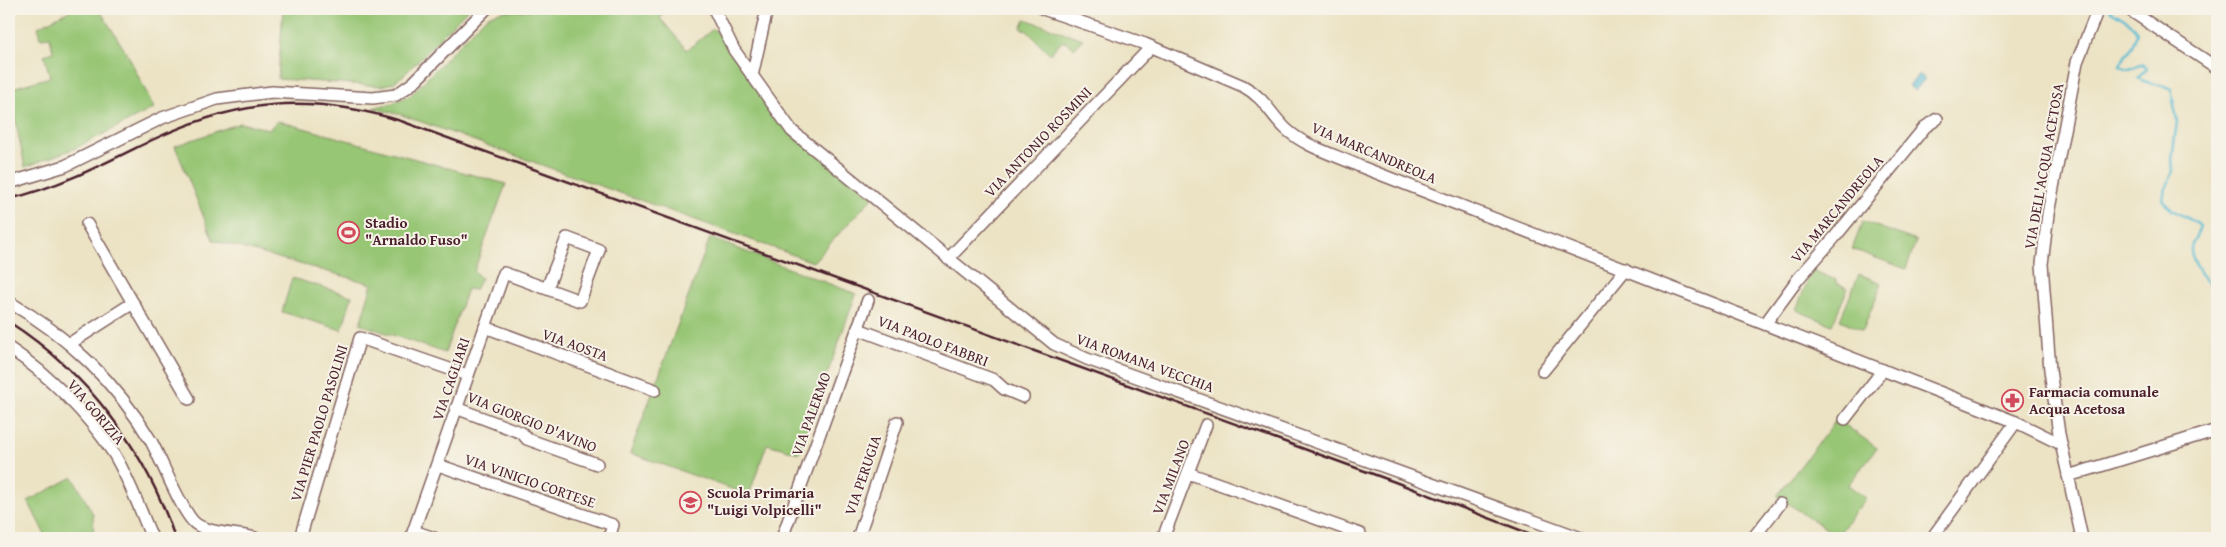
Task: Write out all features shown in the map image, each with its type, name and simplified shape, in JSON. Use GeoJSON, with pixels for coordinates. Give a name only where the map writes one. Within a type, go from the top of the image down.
{"type":"FeatureCollection","features":[{"type":"Feature","properties":{"kind":"street"},"geometry":{"type":"LineString","coordinates":[[9,183],[43,175],[162,118],[217,99],[272,92],[373,98],[392,96],[413,84],[486,9]]}},
{"type":"Feature","properties":{"kind":"street"},"geometry":{"type":"LineString","coordinates":[[752,76],[767,9]]}},
{"type":"Feature","properties":{"kind":"street","name":"VIA MARCANDREOLA"},"geometry":{"type":"LineString","coordinates":[[1043,9],[1151,47],[1251,90],[1267,104],[1287,130],[1313,145],[1359,166],[2016,422],[2061,444]]}},
{"type":"Feature","properties":{"kind":"street","name":"VIA DELL'ACQUA ACETOSA"},"geometry":{"type":"LineString","coordinates":[[2082,538],[2061,444],[2050,370],[2043,254],[2048,214],[2077,62],[2098,9]]}},
{"type":"Feature","properties":{"kind":"street"},"geometry":{"type":"LineString","coordinates":[[2128,9],[2217,68]]}},
{"type":"Feature","properties":{"kind":"street","name":"VIA ROMANA VECCHIA"},"geometry":{"type":"LineString","coordinates":[[715,10],[731,45],[794,134],[1045,337],[1074,354],[1581,538]]}},
{"type":"Feature","properties":{"kind":"street","name":"VIA ANTONIO ROSMINI"},"geometry":{"type":"LineString","coordinates":[[948,259],[1151,47]]}},
{"type":"Feature","properties":{"kind":"street","name":"VIA MARCANDREOLA"},"geometry":{"type":"LineString","coordinates":[[1765,324],[1798,279],[1925,127],[1937,118]]}},
{"type":"Feature","properties":{"kind":"street"},"geometry":{"type":"LineString","coordinates":[[87,224],[188,399]]}},
{"type":"Feature","properties":{"kind":"street","name":"VIA CAGLIARI"},"geometry":{"type":"LineString","coordinates":[[412,535],[504,273],[580,300],[599,250],[567,238],[547,288]]}},
{"type":"Feature","properties":{"kind":"street"},"geometry":{"type":"LineString","coordinates":[[1544,371],[1626,269]]}},
{"type":"Feature","properties":{"kind":"street","name":"VIA PALERMO"},"geometry":{"type":"LineString","coordinates":[[782,538],[868,300]]}},
{"type":"Feature","properties":{"kind":"street"},"geometry":{"type":"LineString","coordinates":[[9,302],[38,320],[69,344],[110,384],[138,422],[160,458],[191,519],[206,528],[254,538]]}},
{"type":"Feature","properties":{"kind":"street"},"geometry":{"type":"LineString","coordinates":[[69,344],[133,303]]}},
{"type":"Feature","properties":{"kind":"street","name":"VIA AOSTA"},"geometry":{"type":"LineString","coordinates":[[484,327],[654,390]]}},
{"type":"Feature","properties":{"kind":"street","name":"VIA PAOLO FABBRI"},"geometry":{"type":"LineString","coordinates":[[858,329],[994,380],[1004,389],[1023,397]]}},
{"type":"Feature","properties":{"kind":"street","name":"VIA PIER PAOLO PASOLINI"},"geometry":{"type":"LineString","coordinates":[[300,538],[360,338],[467,375]]}},
{"type":"Feature","properties":{"kind":"street","name":"VIA GORIZIA"},"geometry":{"type":"LineString","coordinates":[[9,348],[36,368],[57,387],[105,442],[125,475],[152,538]]}},
{"type":"Feature","properties":{"kind":"street"},"geometry":{"type":"LineString","coordinates":[[1845,419],[1883,370]]}},
{"type":"Feature","properties":{"kind":"street","name":"VIA GIORGIO D'AVINO"},"geometry":{"type":"LineString","coordinates":[[456,408],[522,432],[527,439],[597,464]]}},
{"type":"Feature","properties":{"kind":"street","name":"VIA PERUGIA"},"geometry":{"type":"LineString","coordinates":[[858,538],[897,422]]}},
{"type":"Feature","properties":{"kind":"street"},"geometry":{"type":"LineString","coordinates":[[1932,538],[2016,422]]}},
{"type":"Feature","properties":{"kind":"street","name":"VIA MILANO"},"geometry":{"type":"LineString","coordinates":[[1163,538],[1206,425]]}},
{"type":"Feature","properties":{"kind":"street"},"geometry":{"type":"LineString","coordinates":[[2068,476],[2217,430]]}},
{"type":"Feature","properties":{"kind":"street","name":"VIA VINICIO CORTESE"},"geometry":{"type":"LineString","coordinates":[[438,465],[613,525],[608,538]]}},
{"type":"Feature","properties":{"kind":"street"},"geometry":{"type":"LineString","coordinates":[[1188,473],[1360,534]]}},
{"type":"Feature","properties":{"kind":"street"},"geometry":{"type":"LineString","coordinates":[[1753,538],[1780,504]]}},
{"type":"Feature","properties":{"kind":"street"},"geometry":{"type":"LineString","coordinates":[[412,535],[434,538]]}},
{"type":"Feature","properties":{"kind":"green space"},"geometry":{"type":"Polygon","coordinates":[[[73,9],[99,9],[129,57],[154,108],[76,148],[25,167],[9,89],[50,77],[44,55],[53,52],[50,37],[40,38],[38,27],[73,9]]]}},
{"type":"Feature","properties":{"kind":"green space"},"geometry":{"type":"Polygon","coordinates":[[[283,9],[468,9],[405,74],[393,83],[382,86],[278,79],[283,9]]]}},
{"type":"Feature","properties":{"kind":"green space"},"geometry":{"type":"Polygon","coordinates":[[[668,9],[660,18],[687,50],[713,29],[728,40],[792,131],[873,197],[813,262],[402,115],[373,108],[411,95],[490,15],[503,11],[668,9]]]}},
{"type":"Feature","properties":{"kind":"green space"},"geometry":{"type":"Polygon","coordinates":[[[1025,19],[1083,39],[1074,48],[1066,42],[1061,42],[1050,54],[1027,31],[1021,28],[1025,19]]]}},
{"type":"Feature","properties":{"kind":"green space","name":"Stadio \"Arnaldo Fuso\""},"geometry":{"type":"Polygon","coordinates":[[[278,121],[506,184],[474,271],[481,278],[475,290],[467,289],[445,353],[360,324],[372,284],[213,240],[175,146],[240,123],[269,129],[278,121]]]}},
{"type":"Feature","properties":{"kind":"green space"},"geometry":{"type":"Polygon","coordinates":[[[1863,221],[1916,241],[1906,269],[1852,249],[1863,221]]]}},
{"type":"Feature","properties":{"kind":"green space"},"geometry":{"type":"Polygon","coordinates":[[[710,238],[856,294],[799,453],[767,444],[749,495],[630,453],[710,238]]]}},
{"type":"Feature","properties":{"kind":"green space"},"geometry":{"type":"Polygon","coordinates":[[[1812,270],[1836,280],[1836,283],[1848,288],[1832,325],[1796,310],[1812,270]]]}},
{"type":"Feature","properties":{"kind":"green space"},"geometry":{"type":"Polygon","coordinates":[[[1859,274],[1882,283],[1863,330],[1840,320],[1859,274]]]}},
{"type":"Feature","properties":{"kind":"green space"},"geometry":{"type":"Polygon","coordinates":[[[292,278],[352,296],[342,330],[282,312],[292,278]]]}},
{"type":"Feature","properties":{"kind":"green space"},"geometry":{"type":"Polygon","coordinates":[[[1837,419],[1877,448],[1848,485],[1866,498],[1837,536],[1777,496],[1837,419]]]}},
{"type":"Feature","properties":{"kind":"green space"},"geometry":{"type":"Polygon","coordinates":[[[73,477],[93,514],[94,538],[44,538],[44,533],[28,501],[73,477]]]}},
{"type":"Feature","properties":{"kind":"water"},"geometry":{"type":"Polygon","coordinates":[[[1919,74],[1925,79],[1915,91],[1909,86],[1919,74]]]}},
{"type":"Feature","properties":{"kind":"waterway"},"geometry":{"type":"LineString","coordinates":[[2108,9],[2129,22],[2137,32],[2135,41],[2120,66],[2126,70],[2144,64],[2147,68],[2138,78],[2171,89],[2177,121],[2172,159],[2173,171],[2162,199],[2170,208],[2200,226],[2192,245],[2192,256],[2204,278],[2217,288]]}},
{"type":"Feature","properties":{"kind":"railway"},"geometry":{"type":"LineString","coordinates":[[9,199],[64,181],[184,126],[215,116],[245,109],[305,104],[336,106],[367,112],[401,121],[1395,482],[1541,538]]}},
{"type":"Feature","properties":{"kind":"railway"},"geometry":{"type":"LineString","coordinates":[[9,322],[64,364],[110,416],[148,474],[175,538]]}},
{"type":"Feature","properties":{"kind":"place","name":"Stadio \"Arnaldo Fuso\""},"geometry":{"type":"Point","coordinates":[349,232]}},
{"type":"Feature","properties":{"kind":"place","name":"Farmacia comunale Acqua Acetosa"},"geometry":{"type":"Point","coordinates":[2013,401]}},
{"type":"Feature","properties":{"kind":"place","name":"Scuola Primaria \"Luigi Volpicelli\""},"geometry":{"type":"Point","coordinates":[691,502]}}]}
